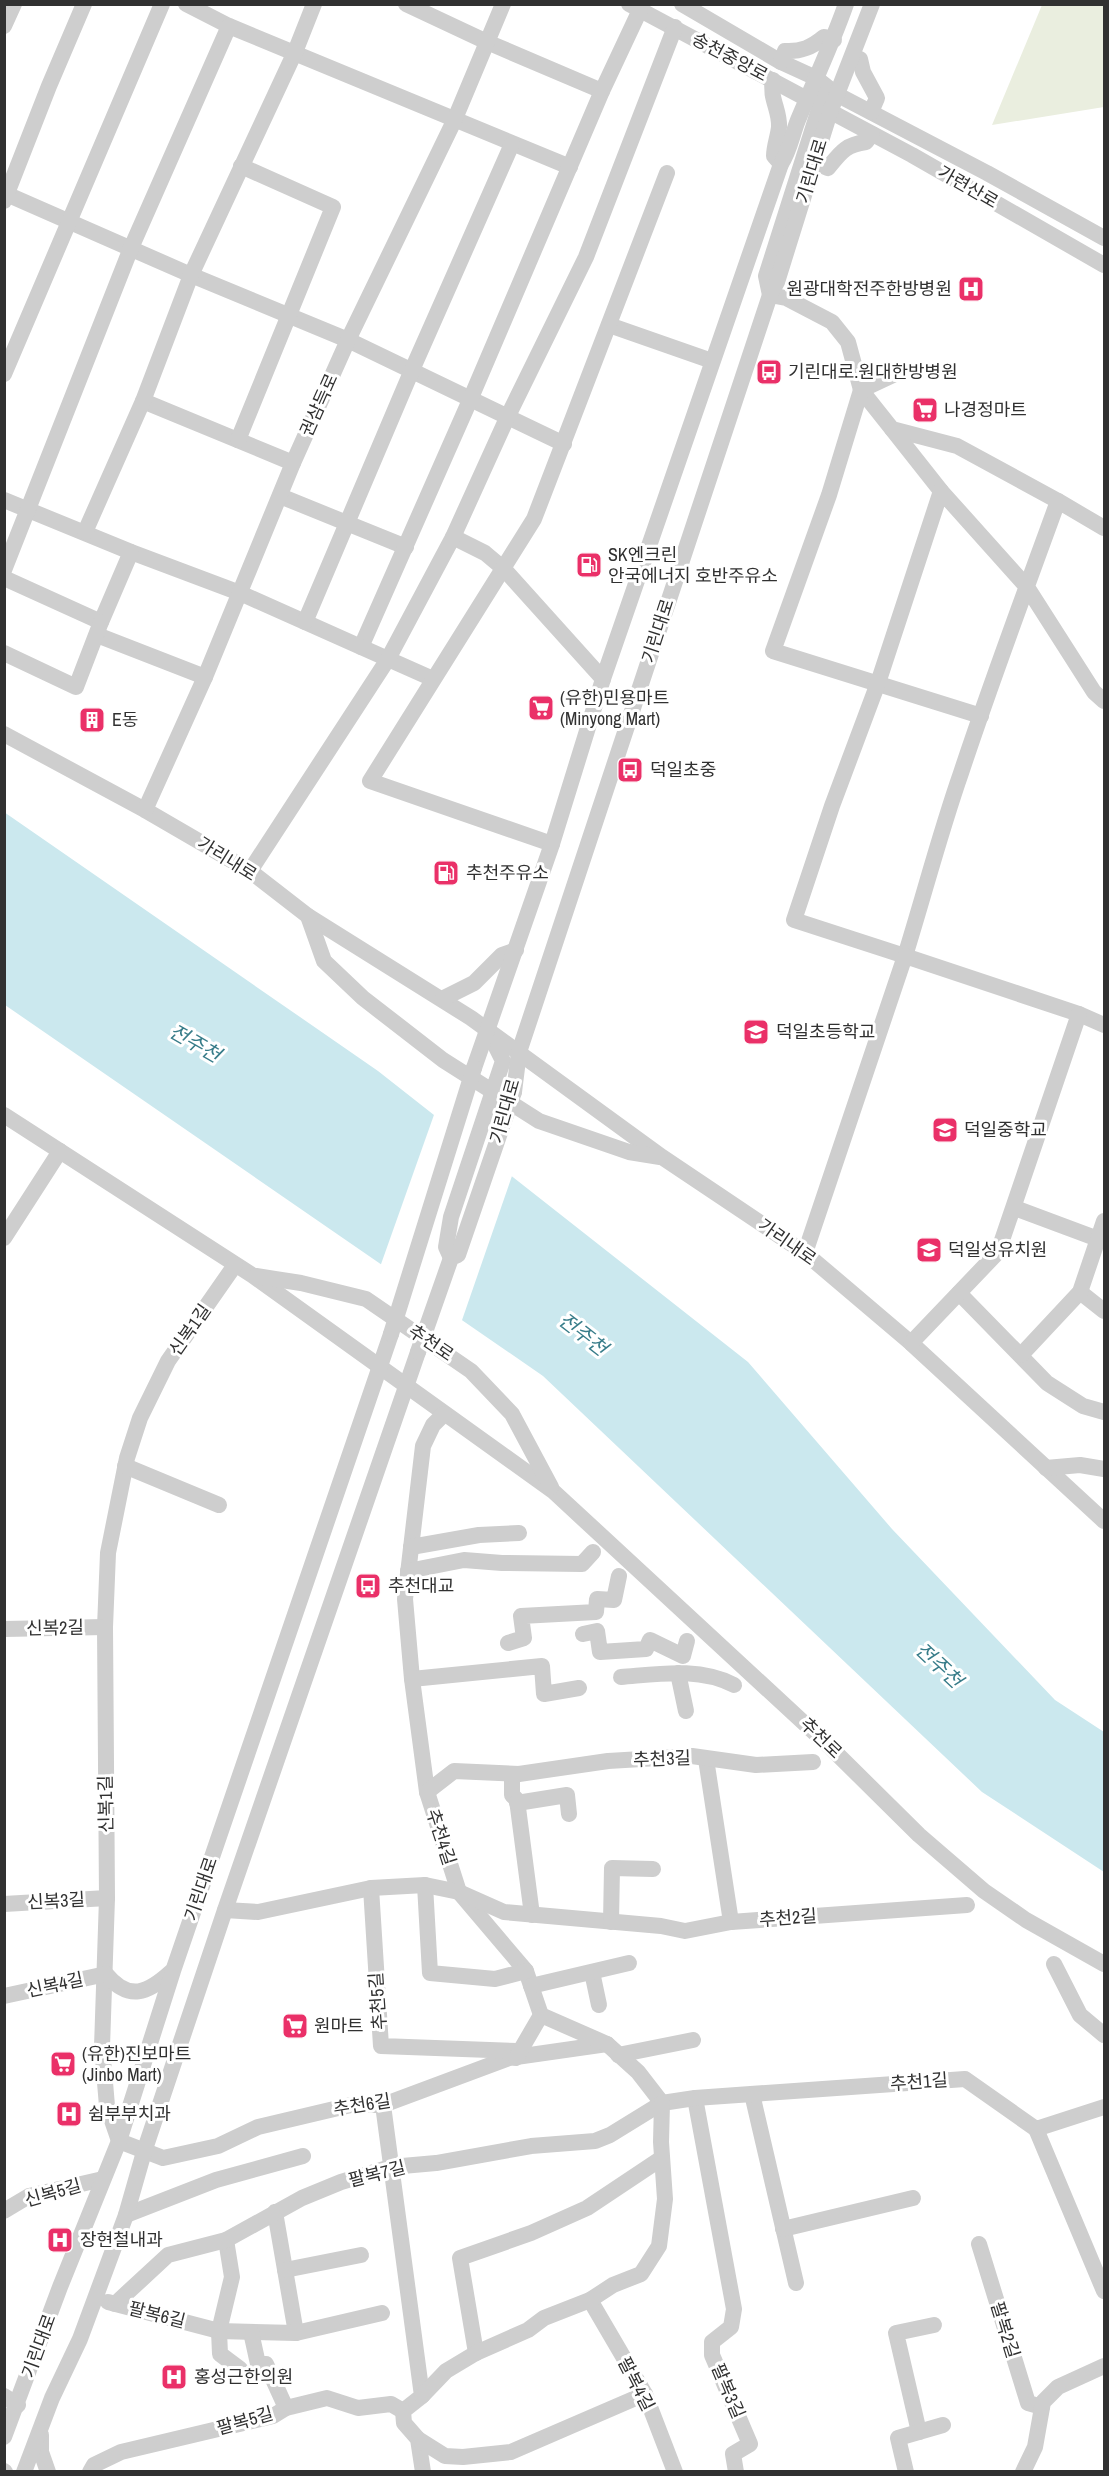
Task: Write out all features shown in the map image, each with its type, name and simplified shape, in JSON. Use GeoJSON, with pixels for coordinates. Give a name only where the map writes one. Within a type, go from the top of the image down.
{"type":"FeatureCollection","features":[{"type":"Feature","properties":{"kind":"street"},"geometry":{"type":"LineString","coordinates":[[4,26],[14,4]]}},
{"type":"Feature","properties":{"kind":"street"},"geometry":{"type":"LineString","coordinates":[[84,4],[6,196],[348,340],[564,444]]}},
{"type":"Feature","properties":{"kind":"street"},"geometry":{"type":"LineString","coordinates":[[4,374],[162,4]]}},
{"type":"Feature","properties":{"kind":"street"},"geometry":{"type":"LineString","coordinates":[[186,4],[229,26],[295,52],[453,121],[570,167]]}},
{"type":"Feature","properties":{"kind":"street"},"geometry":{"type":"LineString","coordinates":[[85,532],[143,401],[191,275],[295,52],[314,4]]}},
{"type":"Feature","properties":{"kind":"street"},"geometry":{"type":"LineString","coordinates":[[406,4],[487,42],[602,91]]}},
{"type":"Feature","properties":{"kind":"street","name":"권삼득로"},"geometry":{"type":"LineString","coordinates":[[145,810],[205,677],[293,463],[348,340],[453,121],[503,4]]}},
{"type":"Feature","properties":{"kind":"street","name":"송천중앙로"},"geometry":{"type":"LineString","coordinates":[[682,4],[782,62],[820,96]]}},
{"type":"Feature","properties":{"kind":"street","name":"기린대로"},"geometry":{"type":"LineString","coordinates":[[451,1258],[458,1255],[514,1092],[519,1052],[770,295],[777,282],[816,163],[820,96],[846,4]]}},
{"type":"Feature","properties":{"kind":"street","name":"기린대로"},"geometry":{"type":"LineString","coordinates":[[4,2437],[11,2401],[119,2141],[173,1971],[390,1336],[474,1068],[552,844],[603,679],[781,164],[788,153],[798,122],[852,56],[872,4]]}},
{"type":"Feature","properties":{"kind":"street"},"geometry":{"type":"LineString","coordinates":[[361,647],[570,167],[634,7]]}},
{"type":"Feature","properties":{"kind":"street","name":"송천중앙로"},"geometry":{"type":"LineString","coordinates":[[634,7],[773,80],[820,96]]}},
{"type":"Feature","properties":{"kind":"street"},"geometry":{"type":"LineString","coordinates":[[4,570],[131,248],[229,26]]}},
{"type":"Feature","properties":{"kind":"street"},"geometry":{"type":"LineString","coordinates":[[250,871],[388,660],[453,537],[507,418],[586,257],[675,27]]}},
{"type":"Feature","properties":{"kind":"street"},"geometry":{"type":"LineString","coordinates":[[693,36],[703,34],[820,96],[766,276],[770,295],[786,298],[832,322],[848,342],[861,390],[941,491],[1027,587],[1094,692],[1104,700]]}},
{"type":"Feature","properties":{"kind":"street"},"geometry":{"type":"LineString","coordinates":[[782,62],[785,51],[802,50],[814,45],[824,36],[834,40]]}},
{"type":"Feature","properties":{"kind":"street"},"geometry":{"type":"LineString","coordinates":[[852,56],[860,60],[863,72],[876,98],[871,112]]}},
{"type":"Feature","properties":{"kind":"street"},"geometry":{"type":"LineString","coordinates":[[773,80],[770,92],[775,103],[779,127],[774,156],[781,164]]}},
{"type":"Feature","properties":{"kind":"street","name":"가련산로"},"geometry":{"type":"LineString","coordinates":[[820,96],[871,112],[1104,238]]}},
{"type":"Feature","properties":{"kind":"street","name":"가련산로"},"geometry":{"type":"LineString","coordinates":[[820,96],[872,134],[1104,265]]}},
{"type":"Feature","properties":{"kind":"street"},"geometry":{"type":"LineString","coordinates":[[816,163],[828,168],[848,147],[866,142],[872,134]]}},
{"type":"Feature","properties":{"kind":"street"},"geometry":{"type":"LineString","coordinates":[[305,622],[412,369],[512,144]]}},
{"type":"Feature","properties":{"kind":"street"},"geometry":{"type":"LineString","coordinates":[[238,440],[333,207],[241,166]]}},
{"type":"Feature","properties":{"kind":"street"},"geometry":{"type":"LineString","coordinates":[[552,844],[370,781],[534,519],[667,173]]}},
{"type":"Feature","properties":{"kind":"street"},"geometry":{"type":"LineString","coordinates":[[609,325],[712,361]]}},
{"type":"Feature","properties":{"kind":"street"},"geometry":{"type":"LineString","coordinates":[[893,375],[861,390],[829,495],[773,651],[981,716]]}},
{"type":"Feature","properties":{"kind":"street"},"geometry":{"type":"LineString","coordinates":[[143,401],[293,463]]}},
{"type":"Feature","properties":{"kind":"street"},"geometry":{"type":"LineString","coordinates":[[892,429],[957,446],[1104,528]]}},
{"type":"Feature","properties":{"kind":"street"},"geometry":{"type":"LineString","coordinates":[[941,491],[878,683],[794,920],[1079,1014],[1104,1025]]}},
{"type":"Feature","properties":{"kind":"street"},"geometry":{"type":"LineString","coordinates":[[280,496],[406,547]]}},
{"type":"Feature","properties":{"kind":"street"},"geometry":{"type":"LineString","coordinates":[[4,500],[131,552],[240,593],[433,679]]}},
{"type":"Feature","properties":{"kind":"street"},"geometry":{"type":"LineString","coordinates":[[805,1253],[905,957],[961,772],[1058,501]]}},
{"type":"Feature","properties":{"kind":"street"},"geometry":{"type":"LineString","coordinates":[[453,537],[485,554],[504,569],[603,679]]}},
{"type":"Feature","properties":{"kind":"street"},"geometry":{"type":"LineString","coordinates":[[4,653],[76,687],[131,552]]}},
{"type":"Feature","properties":{"kind":"street"},"geometry":{"type":"LineString","coordinates":[[4,578],[99,628],[205,677]]}},
{"type":"Feature","properties":{"kind":"street","name":"가리내로"},"geometry":{"type":"LineString","coordinates":[[4,734],[145,810],[250,871],[308,916],[488,1029],[662,1157],[805,1253],[911,1343],[1104,1521]]}},
{"type":"Feature","properties":{"kind":"street"},"geometry":{"type":"LineString","coordinates":[[308,916],[324,961],[363,998],[443,1060],[539,1121],[629,1152],[662,1157]]}},
{"type":"Feature","properties":{"kind":"street"},"geometry":{"type":"LineString","coordinates":[[441,999],[474,983],[502,955],[516,950]]}},
{"type":"Feature","properties":{"kind":"street"},"geometry":{"type":"LineString","coordinates":[[911,1343],[998,1252],[1015,1208],[1079,1014]]}},
{"type":"Feature","properties":{"kind":"street","name":"기린대로"},"geometry":{"type":"LineString","coordinates":[[24,2472],[51,2398],[80,2339],[126,2215],[144,2152],[225,1910],[451,1258],[446,1247],[451,1217],[503,1061],[488,1029]]}},
{"type":"Feature","properties":{"kind":"street","name":"추천로"},"geometry":{"type":"LineString","coordinates":[[4,1115],[252,1275],[406,1386],[439,1420],[553,1491],[831,1748],[919,1835],[975,1884],[1026,1920],[1104,1964]]}},
{"type":"Feature","properties":{"kind":"street"},"geometry":{"type":"LineString","coordinates":[[4,1238],[60,1151]]}},
{"type":"Feature","properties":{"kind":"street"},"geometry":{"type":"LineString","coordinates":[[1015,1208],[1101,1238]]}},
{"type":"Feature","properties":{"kind":"street"},"geometry":{"type":"LineString","coordinates":[[1021,1355],[1080,1292],[1101,1238],[1104,1221]]}},
{"type":"Feature","properties":{"kind":"street","name":"신복1길"},"geometry":{"type":"LineString","coordinates":[[119,2141],[107,2106],[102,2047],[107,1898],[105,1627],[108,1553],[126,1466],[140,1418],[168,1361],[235,1265]]}},
{"type":"Feature","properties":{"kind":"street","name":"추천로"},"geometry":{"type":"LineString","coordinates":[[252,1275],[301,1283],[366,1299],[471,1371],[512,1414],[553,1491]]}},
{"type":"Feature","properties":{"kind":"street"},"geometry":{"type":"LineString","coordinates":[[1080,1292],[1104,1311]]}},
{"type":"Feature","properties":{"kind":"street"},"geometry":{"type":"LineString","coordinates":[[959,1293],[1047,1383],[1083,1406],[1104,1412]]}},
{"type":"Feature","properties":{"kind":"street","name":"추천4길"},"geometry":{"type":"LineString","coordinates":[[439,1420],[423,1446],[405,1599],[412,1679],[427,1792],[459,1892],[528,1978],[542,2015]]}},
{"type":"Feature","properties":{"kind":"street"},"geometry":{"type":"LineString","coordinates":[[126,1466],[219,1505]]}},
{"type":"Feature","properties":{"kind":"street"},"geometry":{"type":"LineString","coordinates":[[1046,1468],[1080,1466],[1104,1469]]}},
{"type":"Feature","properties":{"kind":"street"},"geometry":{"type":"LineString","coordinates":[[411,1547],[479,1535],[519,1533]]}},
{"type":"Feature","properties":{"kind":"street"},"geometry":{"type":"LineString","coordinates":[[408,1571],[464,1560],[582,1564],[593,1552]]}},
{"type":"Feature","properties":{"kind":"street"},"geometry":{"type":"LineString","coordinates":[[508,1642],[524,1638],[521,1616],[596,1612],[597,1599],[614,1600],[620,1576]]}},
{"type":"Feature","properties":{"kind":"street","name":"신복2길"},"geometry":{"type":"LineString","coordinates":[[4,1629],[105,1627]]}},
{"type":"Feature","properties":{"kind":"street"},"geometry":{"type":"LineString","coordinates":[[583,1634],[597,1631],[600,1652],[646,1649],[650,1640],[683,1656],[687,1641]]}},
{"type":"Feature","properties":{"kind":"street"},"geometry":{"type":"LineString","coordinates":[[412,1679],[542,1666],[544,1694],[579,1688]]}},
{"type":"Feature","properties":{"kind":"street"},"geometry":{"type":"LineString","coordinates":[[678,1672],[686,1711]]}},
{"type":"Feature","properties":{"kind":"street"},"geometry":{"type":"LineString","coordinates":[[621,1677],[678,1672],[720,1678],[734,1685]]}},
{"type":"Feature","properties":{"kind":"street","name":"추천3길"},"geometry":{"type":"LineString","coordinates":[[427,1792],[454,1771],[512,1774],[608,1761],[692,1756],[756,1765],[813,1762]]}},
{"type":"Feature","properties":{"kind":"street"},"geometry":{"type":"LineString","coordinates":[[706,1759],[731,1922]]}},
{"type":"Feature","properties":{"kind":"street"},"geometry":{"type":"LineString","coordinates":[[512,1774],[512,1795],[517,1803],[532,1915]]}},
{"type":"Feature","properties":{"kind":"street"},"geometry":{"type":"LineString","coordinates":[[517,1803],[567,1796],[569,1814]]}},
{"type":"Feature","properties":{"kind":"street"},"geometry":{"type":"LineString","coordinates":[[611,1922],[612,1868],[653,1869]]}},
{"type":"Feature","properties":{"kind":"street"},"geometry":{"type":"LineString","coordinates":[[225,1910],[258,1912],[371,1888],[425,1885],[459,1892]]}},
{"type":"Feature","properties":{"kind":"street"},"geometry":{"type":"LineString","coordinates":[[425,1885],[430,1973],[495,1979],[528,1978],[592,1972],[629,1963]]}},
{"type":"Feature","properties":{"kind":"street","name":"추천5길"},"geometry":{"type":"LineString","coordinates":[[371,1888],[381,2046],[518,2054]]}},
{"type":"Feature","properties":{"kind":"street","name":"추천2길"},"geometry":{"type":"LineString","coordinates":[[459,1892],[504,1912],[661,1926],[685,1932],[731,1922],[967,1905]]}},
{"type":"Feature","properties":{"kind":"street","name":"신복3길"},"geometry":{"type":"LineString","coordinates":[[4,1904],[107,1898]]}},
{"type":"Feature","properties":{"kind":"street"},"geometry":{"type":"LineString","coordinates":[[1054,1964],[1080,2014],[1104,2035]]}},
{"type":"Feature","properties":{"kind":"street"},"geometry":{"type":"LineString","coordinates":[[106,1974],[115,1985],[123,1990],[142,1992],[155,1987],[173,1971]]}},
{"type":"Feature","properties":{"kind":"street"},"geometry":{"type":"LineString","coordinates":[[592,1972],[599,2005]]}},
{"type":"Feature","properties":{"kind":"street","name":"신복4길"},"geometry":{"type":"LineString","coordinates":[[4,1996],[106,1974]]}},
{"type":"Feature","properties":{"kind":"street"},"geometry":{"type":"LineString","coordinates":[[518,2054],[542,2015],[613,2050],[638,2072],[662,2103],[665,2199],[658,2246],[641,2274],[613,2285],[590,2300],[544,2318],[528,2330],[476,2353],[446,2371],[422,2396],[403,2411],[404,2423],[418,2439],[445,2456],[463,2457],[511,2452],[645,2394]]}},
{"type":"Feature","properties":{"kind":"street"},"geometry":{"type":"LineString","coordinates":[[613,2050],[693,2040]]}},
{"type":"Feature","properties":{"kind":"street","name":"추천6길"},"geometry":{"type":"LineString","coordinates":[[119,2141],[163,2158],[218,2146],[258,2127],[270,2124],[351,2105],[383,2105],[518,2054],[613,2050]]}},
{"type":"Feature","properties":{"kind":"street","name":"추천1길"},"geometry":{"type":"LineString","coordinates":[[662,2103],[695,2098],[965,2079],[1036,2129]]}},
{"type":"Feature","properties":{"kind":"street"},"geometry":{"type":"LineString","coordinates":[[752,2094],[796,2283]]}},
{"type":"Feature","properties":{"kind":"street","name":"팔복3길"},"geometry":{"type":"LineString","coordinates":[[695,2098],[734,2309],[731,2327],[712,2342],[712,2355],[750,2444],[733,2454],[736,2472]]}},
{"type":"Feature","properties":{"kind":"street","name":"팔복7길"},"geometry":{"type":"LineString","coordinates":[[115,2304],[168,2255],[226,2240],[275,2212],[341,2182],[391,2167],[436,2163],[531,2146],[595,2141],[610,2135],[662,2103]]}},
{"type":"Feature","properties":{"kind":"street"},"geometry":{"type":"LineString","coordinates":[[383,2105],[422,2396]]}},
{"type":"Feature","properties":{"kind":"street"},"geometry":{"type":"LineString","coordinates":[[1104,2107],[1036,2129],[1104,2291]]}},
{"type":"Feature","properties":{"kind":"street"},"geometry":{"type":"LineString","coordinates":[[126,2215],[216,2180],[303,2156]]}},
{"type":"Feature","properties":{"kind":"street"},"geometry":{"type":"LineString","coordinates":[[476,2353],[460,2258],[531,2233],[587,2208],[663,2158]]}},
{"type":"Feature","properties":{"kind":"street","name":"신복5길"},"geometry":{"type":"LineString","coordinates":[[4,2211],[29,2196],[104,2179]]}},
{"type":"Feature","properties":{"kind":"street"},"geometry":{"type":"LineString","coordinates":[[783,2229],[913,2198]]}},
{"type":"Feature","properties":{"kind":"street"},"geometry":{"type":"LineString","coordinates":[[275,2212],[296,2333]]}},
{"type":"Feature","properties":{"kind":"street"},"geometry":{"type":"LineString","coordinates":[[226,2240],[232,2277],[219,2331],[220,2354],[240,2369]]}},
{"type":"Feature","properties":{"kind":"street","name":"팔복2길"},"geometry":{"type":"LineString","coordinates":[[979,2244],[1028,2403],[1042,2407]]}},
{"type":"Feature","properties":{"kind":"street"},"geometry":{"type":"LineString","coordinates":[[285,2270],[361,2255]]}},
{"type":"Feature","properties":{"kind":"street","name":"팔복6길"},"geometry":{"type":"LineString","coordinates":[[96,2298],[219,2331],[296,2333],[382,2313]]}},
{"type":"Feature","properties":{"kind":"street","name":"팔복4길"},"geometry":{"type":"LineString","coordinates":[[590,2300],[645,2394],[675,2472]]}},
{"type":"Feature","properties":{"kind":"street"},"geometry":{"type":"LineString","coordinates":[[919,2432],[896,2333],[934,2325]]}},
{"type":"Feature","properties":{"kind":"street"},"geometry":{"type":"LineString","coordinates":[[251,2332],[258,2364],[266,2364],[286,2408]]}},
{"type":"Feature","properties":{"kind":"street"},"geometry":{"type":"LineString","coordinates":[[1023,2472],[1035,2447],[1042,2403],[1058,2387],[1104,2366]]}},
{"type":"Feature","properties":{"kind":"street","name":"팔복5길"},"geometry":{"type":"LineString","coordinates":[[90,2472],[94,2465],[121,2452],[273,2416],[286,2408],[327,2398],[358,2408],[391,2404],[403,2411]]}},
{"type":"Feature","properties":{"kind":"street"},"geometry":{"type":"LineString","coordinates":[[906,2472],[898,2438],[943,2425]]}},
{"type":"Feature","properties":{"kind":"street"},"geometry":{"type":"LineString","coordinates":[[40,2432],[41,2452],[48,2472]]}},
{"type":"Feature","properties":{"kind":"street"},"geometry":{"type":"LineString","coordinates":[[418,2439],[423,2472]]}},
{"type":"Feature","properties":{"kind":"shaded area"},"geometry":{"type":"Polygon","coordinates":[[[1042,5],[1104,5],[1104,107],[992,125],[1042,5]]]}},
{"type":"Feature","properties":{"kind":"water","name":"전주천"},"geometry":{"type":"Polygon","coordinates":[[[4,812],[378,1071],[748,1362],[892,1529],[1055,1700],[1104,1732],[1104,1872],[982,1792],[543,1376],[5,1005],[4,812]]]}},
{"type":"Feature","properties":{"kind":"pier"},"geometry":{"type":"Polygon","coordinates":[[[435,1112],[513,1173],[461,1323],[380,1267],[435,1112]]]}},
{"type":"Feature","properties":{"kind":"place","name":"원광대학전주한방병원"},"geometry":{"type":"Point","coordinates":[971,289]}},
{"type":"Feature","properties":{"kind":"place","name":"기린대로.원대한방병원"},"geometry":{"type":"Point","coordinates":[769,372]}},
{"type":"Feature","properties":{"kind":"place","name":"나경정마트"},"geometry":{"type":"Point","coordinates":[925,410]}},
{"type":"Feature","properties":{"kind":"place","name":"SK엔크린 안국에너지 호반주유소"},"geometry":{"type":"Point","coordinates":[589,565]}},
{"type":"Feature","properties":{"kind":"place","name":"(유한)민용마트 (Minyong Mart)"},"geometry":{"type":"Point","coordinates":[541,708]}},
{"type":"Feature","properties":{"kind":"place","name":"E동"},"geometry":{"type":"Point","coordinates":[92,720]}},
{"type":"Feature","properties":{"kind":"place","name":"덕일초중"},"geometry":{"type":"Point","coordinates":[630,770]}},
{"type":"Feature","properties":{"kind":"place","name":"추천주유소"},"geometry":{"type":"Point","coordinates":[446,873]}},
{"type":"Feature","properties":{"kind":"place","name":"덕일초등학교"},"geometry":{"type":"Point","coordinates":[756,1032]}},
{"type":"Feature","properties":{"kind":"place","name":"덕일중학교"},"geometry":{"type":"Point","coordinates":[945,1130]}},
{"type":"Feature","properties":{"kind":"place","name":"덕일성유치원"},"geometry":{"type":"Point","coordinates":[929,1250]}},
{"type":"Feature","properties":{"kind":"place","name":"추천대교"},"geometry":{"type":"Point","coordinates":[368,1586]}},
{"type":"Feature","properties":{"kind":"place","name":"원마트"},"geometry":{"type":"Point","coordinates":[295,2026]}},
{"type":"Feature","properties":{"kind":"place","name":"(유한)진보마트 (Jinbo Mart)"},"geometry":{"type":"Point","coordinates":[63,2064]}},
{"type":"Feature","properties":{"kind":"place","name":"쉼부부치과"},"geometry":{"type":"Point","coordinates":[69,2114]}},
{"type":"Feature","properties":{"kind":"place","name":"장현철내과"},"geometry":{"type":"Point","coordinates":[60,2240]}},
{"type":"Feature","properties":{"kind":"place","name":"홍성근한의원"},"geometry":{"type":"Point","coordinates":[174,2377]}}]}
